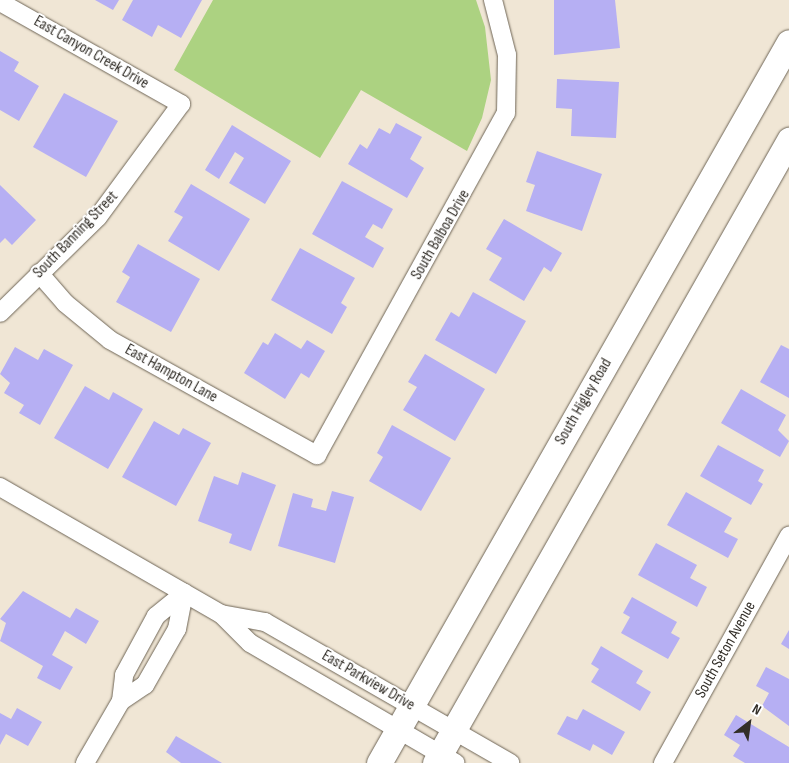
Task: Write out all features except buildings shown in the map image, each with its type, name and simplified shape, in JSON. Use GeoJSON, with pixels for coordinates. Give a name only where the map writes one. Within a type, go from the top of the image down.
{"type":"FeatureCollection","features":[{"type":"Feature","properties":{"kind":"main road","name":"South Higley Road"},"geometry":{"type":"LineString","coordinates":[[379,763],[789,42]]}},
{"type":"Feature","properties":{"kind":"main road"},"geometry":{"type":"LineString","coordinates":[[444,760],[454,730],[789,140]]}},
{"type":"Feature","properties":{"kind":"street","name":"South Balboa Drive"},"geometry":{"type":"LineString","coordinates":[[317,455],[506,113],[507,55],[493,0]]}},
{"type":"Feature","properties":{"kind":"street","name":"East Canyon Creek Drive"},"geometry":{"type":"LineString","coordinates":[[0,2],[181,104]]}},
{"type":"Feature","properties":{"kind":"street","name":"South Banning Street"},"geometry":{"type":"LineString","coordinates":[[0,313],[98,217],[181,104]]}},
{"type":"Feature","properties":{"kind":"street","name":"East Hampton Lane"},"geometry":{"type":"LineString","coordinates":[[39,273],[65,303],[110,340],[317,455]]}},
{"type":"Feature","properties":{"kind":"street","name":"East Parkview Drive"},"geometry":{"type":"LineString","coordinates":[[0,487],[221,614],[250,643],[398,729],[444,760]]}},
{"type":"Feature","properties":{"kind":"street","name":"South Seton Avenue"},"geometry":{"type":"LineString","coordinates":[[663,763],[789,536]]}},
{"type":"Feature","properties":{"kind":"street"},"geometry":{"type":"LineString","coordinates":[[121,701],[145,685],[176,629],[184,593]]}},
{"type":"Feature","properties":{"kind":"street"},"geometry":{"type":"LineString","coordinates":[[86,763],[121,701],[124,675],[156,616],[184,593]]}},
{"type":"Feature","properties":{"kind":"street","name":"East Parkview Drive"},"geometry":{"type":"LineString","coordinates":[[221,614],[265,622],[510,763]]}},
{"type":"Feature","properties":{"kind":"green space"},"geometry":{"type":"Polygon","coordinates":[[[213,0],[476,0],[485,27],[491,80],[482,118],[467,151],[361,90],[320,158],[174,70],[213,0]]]}}]}
